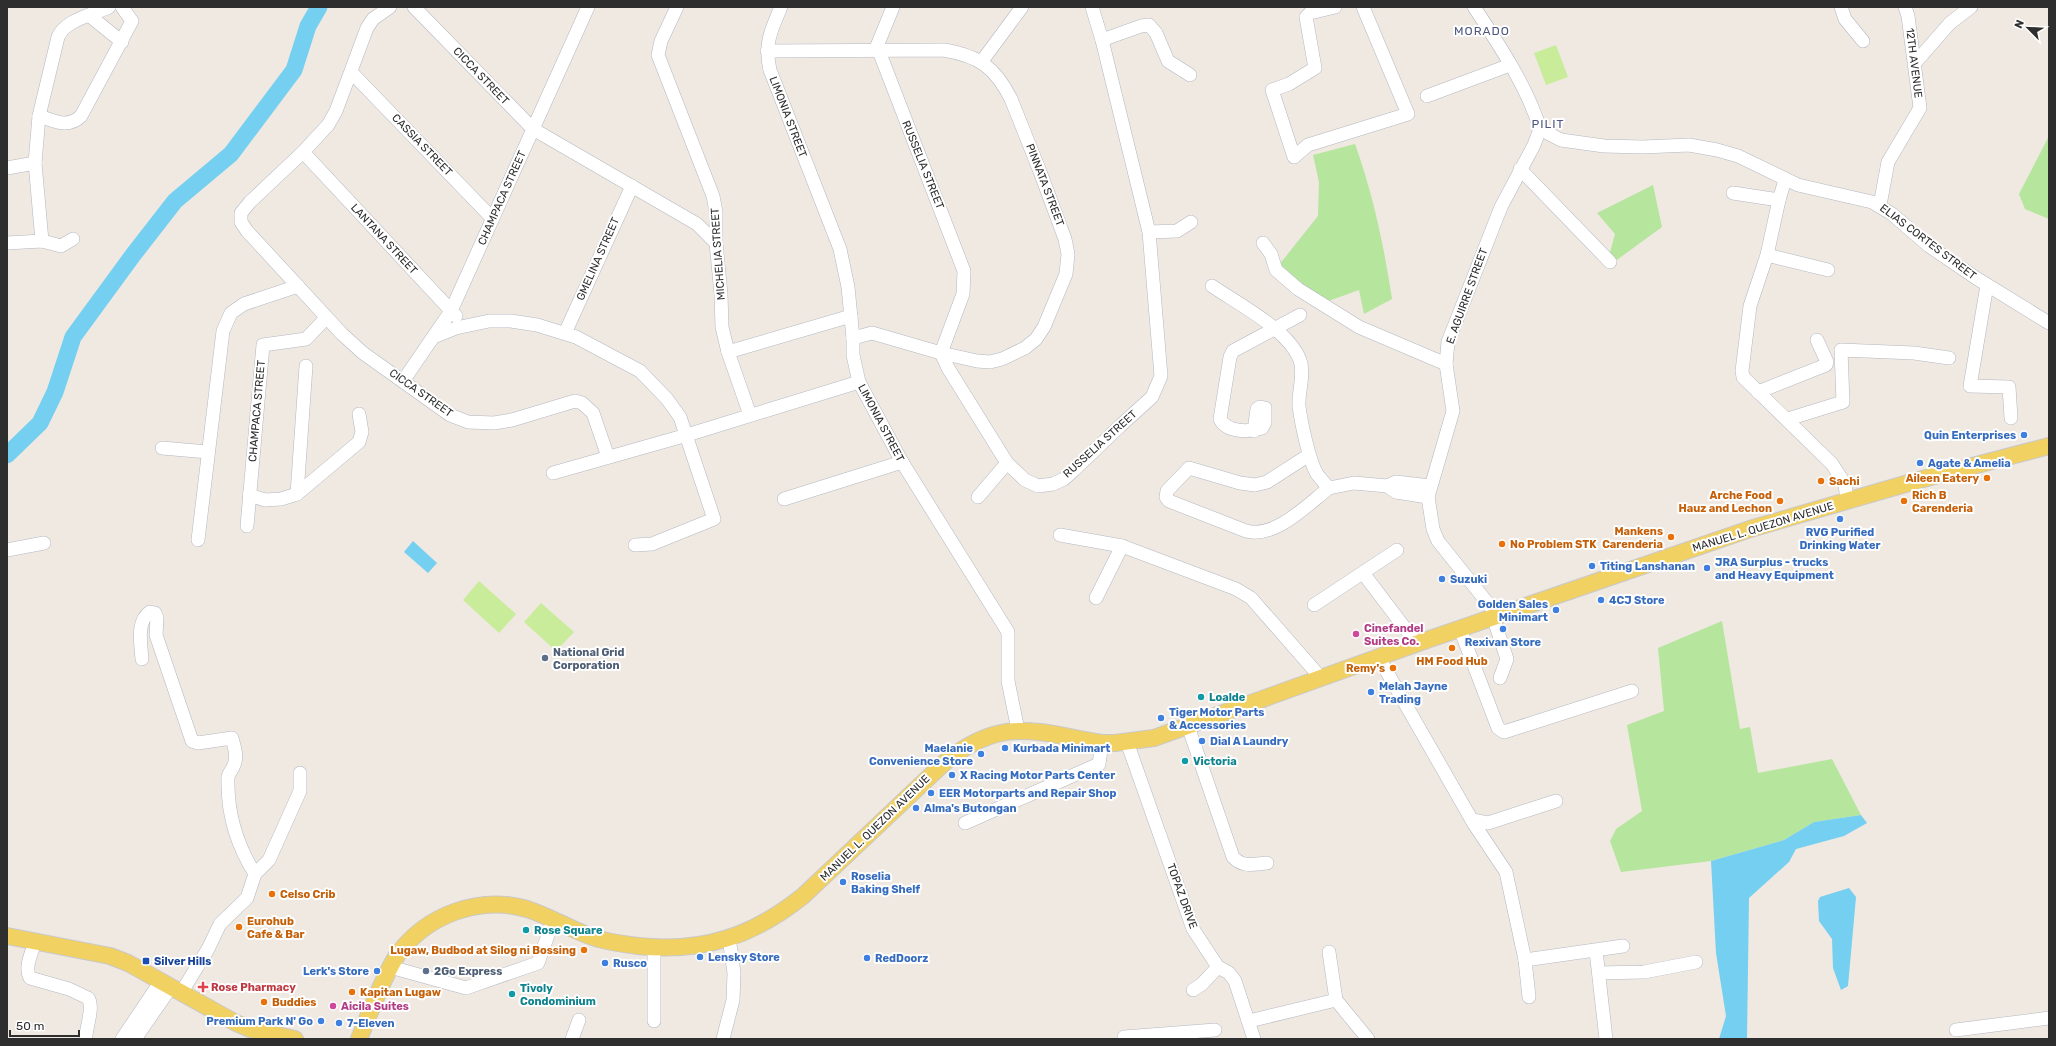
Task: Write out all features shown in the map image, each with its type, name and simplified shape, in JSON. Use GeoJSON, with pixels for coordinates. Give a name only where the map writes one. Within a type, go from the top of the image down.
{"type":"FeatureCollection","features":[{"type":"Feature","properties":{"kind":"main road","name":"MANUEL L. QUEZON AVENUE"},"geometry":{"type":"LineString","coordinates":[[359,1039],[390,968],[410,941],[426,926],[460,910],[479,906],[503,905],[527,909],[599,939],[654,948],[686,948],[729,938],[754,929],[781,914],[803,896],[959,751],[983,737],[1003,731],[1018,730],[1102,743],[1127,742],[1154,738],[1320,678],[1750,529],[2049,446]]}},
{"type":"Feature","properties":{"kind":"main road"},"geometry":{"type":"LineString","coordinates":[[7,936],[110,956],[128,963],[236,1023],[258,1031],[295,1039]]}},
{"type":"Feature","properties":{"kind":"street"},"geometry":{"type":"LineString","coordinates":[[42,241],[35,163],[39,116],[61,29],[68,23],[90,16],[109,7]]}},
{"type":"Feature","properties":{"kind":"street"},"geometry":{"type":"LineString","coordinates":[[39,116],[67,124],[74,123],[81,116],[132,21],[122,7]]}},
{"type":"Feature","properties":{"kind":"street","name":"CICCA STREET"},"geometry":{"type":"LineString","coordinates":[[390,7],[373,19],[367,28],[352,73],[336,111],[328,125],[303,152],[250,202],[241,213],[241,222],[247,231],[326,318],[363,353],[450,415],[468,422],[494,423],[512,420],[567,402],[575,401],[582,403],[594,413],[608,457]]}},
{"type":"Feature","properties":{"kind":"street","name":"CICCA STREET"},"geometry":{"type":"LineString","coordinates":[[414,7],[533,128],[697,224],[716,243]]}},
{"type":"Feature","properties":{"kind":"street","name":"CHAMPACA STREET"},"geometry":{"type":"LineString","coordinates":[[403,381],[436,336],[451,311],[588,7]]}},
{"type":"Feature","properties":{"kind":"street","name":"MICHELIA STREET"},"geometry":{"type":"LineString","coordinates":[[677,7],[661,41],[658,55],[713,196],[716,212],[716,243],[721,294],[721,319],[728,352],[750,415]]}},
{"type":"Feature","properties":{"kind":"street","name":"LIMONIA STREET"},"geometry":{"type":"LineString","coordinates":[[781,7],[772,27],[767,51],[770,70],[840,249],[851,316],[853,355],[859,382],[902,462],[1008,632],[1010,639],[1007,662],[1008,681],[1018,730]]}},
{"type":"Feature","properties":{"kind":"street"},"geometry":{"type":"LineString","coordinates":[[878,51],[877,42],[893,7]]}},
{"type":"Feature","properties":{"kind":"street"},"geometry":{"type":"LineString","coordinates":[[982,61],[1022,7]]}},
{"type":"Feature","properties":{"kind":"street","name":"RUSSELIA STREET"},"geometry":{"type":"LineString","coordinates":[[878,51],[964,271],[962,294],[941,353],[948,368],[1007,463],[1025,480],[1038,486],[1053,484],[1064,479],[1152,398],[1161,376],[1149,232],[1102,40],[1092,7]]}},
{"type":"Feature","properties":{"kind":"street"},"geometry":{"type":"LineString","coordinates":[[1335,7],[1310,14],[1306,17],[1315,68],[1289,84],[1272,90],[1294,157],[1308,145],[1408,114],[1363,7]]}},
{"type":"Feature","properties":{"kind":"street"},"geometry":{"type":"LineString","coordinates":[[1474,7],[1510,65],[1537,118],[1540,129]]}},
{"type":"Feature","properties":{"kind":"street"},"geometry":{"type":"LineString","coordinates":[[1841,7],[1845,19],[1863,41]]}},
{"type":"Feature","properties":{"kind":"street","name":"12TH AVENUE"},"geometry":{"type":"LineString","coordinates":[[1880,205],[1888,162],[1920,108],[1915,63],[1908,16],[1905,7]]}},
{"type":"Feature","properties":{"kind":"street"},"geometry":{"type":"LineString","coordinates":[[1915,63],[1950,23],[1971,7]]}},
{"type":"Feature","properties":{"kind":"street"},"geometry":{"type":"LineString","coordinates":[[90,16],[122,42]]}},
{"type":"Feature","properties":{"kind":"street"},"geometry":{"type":"LineString","coordinates":[[1102,40],[1141,26],[1149,26],[1156,33],[1168,61],[1190,75]]}},
{"type":"Feature","properties":{"kind":"street","name":"PINNATA STREET"},"geometry":{"type":"LineString","coordinates":[[767,51],[944,50],[959,52],[982,61],[1003,83],[1011,99],[1065,239],[1068,264],[1044,327],[1036,339],[1025,348],[1002,359],[990,362],[977,361],[941,353],[872,333],[853,338]]}},
{"type":"Feature","properties":{"kind":"street"},"geometry":{"type":"LineString","coordinates":[[1427,96],[1510,65]]}},
{"type":"Feature","properties":{"kind":"street","name":"CASSIA STREET"},"geometry":{"type":"LineString","coordinates":[[352,73],[492,218]]}},
{"type":"Feature","properties":{"kind":"street","name":"ELIAS CORTES STREET"},"geometry":{"type":"LineString","coordinates":[[1540,129],[1561,140],[1604,146],[1643,147],[1689,145],[1717,150],[1738,156],[1785,180],[1815,190],[1880,205],[1929,246],[1987,285],[2049,323]]}},
{"type":"Feature","properties":{"kind":"street","name":"E. AGUIRRE STREET"},"geometry":{"type":"LineString","coordinates":[[1500,678],[1507,659],[1495,617],[1438,541],[1433,529],[1429,492],[1453,411],[1446,364],[1448,342],[1501,207],[1534,144],[1540,129]]}},
{"type":"Feature","properties":{"kind":"street","name":"LANTANA STREET"},"geometry":{"type":"LineString","coordinates":[[303,152],[465,326]]}},
{"type":"Feature","properties":{"kind":"street"},"geometry":{"type":"LineString","coordinates":[[7,168],[35,163]]}},
{"type":"Feature","properties":{"kind":"street"},"geometry":{"type":"LineString","coordinates":[[1520,169],[1610,262]]}},
{"type":"Feature","properties":{"kind":"street"},"geometry":{"type":"LineString","coordinates":[[1785,180],[1767,255],[1750,306],[1742,371],[1743,377],[1788,419],[1832,464],[1845,484],[1848,501]]}},
{"type":"Feature","properties":{"kind":"street","name":"GMELINA STREET"},"geometry":{"type":"LineString","coordinates":[[565,333],[632,186]]}},
{"type":"Feature","properties":{"kind":"street"},"geometry":{"type":"LineString","coordinates":[[1733,193],[1779,200]]}},
{"type":"Feature","properties":{"kind":"street"},"geometry":{"type":"LineString","coordinates":[[697,224],[707,220],[716,212]]}},
{"type":"Feature","properties":{"kind":"street"},"geometry":{"type":"LineString","coordinates":[[1149,232],[1177,231],[1191,222]]}},
{"type":"Feature","properties":{"kind":"street"},"geometry":{"type":"LineString","coordinates":[[7,243],[42,241],[61,246],[73,239]]}},
{"type":"Feature","properties":{"kind":"street"},"geometry":{"type":"LineString","coordinates":[[1263,243],[1271,254],[1276,270],[1298,289],[1359,327],[1446,364]]}},
{"type":"Feature","properties":{"kind":"street"},"geometry":{"type":"LineString","coordinates":[[1767,255],[1828,270]]}},
{"type":"Feature","properties":{"kind":"street"},"geometry":{"type":"LineString","coordinates":[[1987,285],[1970,386],[2009,387],[2011,418]]}},
{"type":"Feature","properties":{"kind":"street"},"geometry":{"type":"LineString","coordinates":[[198,540],[223,332],[231,313],[244,304],[298,286]]}},
{"type":"Feature","properties":{"kind":"street"},"geometry":{"type":"LineString","coordinates":[[1212,286],[1276,329],[1289,343],[1300,361],[1301,376],[1299,406],[1310,454],[1317,473],[1329,488]]}},
{"type":"Feature","properties":{"kind":"street"},"geometry":{"type":"LineString","coordinates":[[1254,431],[1227,427],[1220,419],[1230,357],[1233,351],[1300,315]]}},
{"type":"Feature","properties":{"kind":"street"},"geometry":{"type":"LineString","coordinates":[[728,352],[851,316]]}},
{"type":"Feature","properties":{"kind":"street","name":"CHAMPACA STREET"},"geometry":{"type":"LineString","coordinates":[[247,526],[263,345],[306,339],[326,318]]}},
{"type":"Feature","properties":{"kind":"street"},"geometry":{"type":"LineString","coordinates":[[436,336],[465,326],[489,322],[511,321],[538,325],[565,333],[640,371],[667,398],[680,416],[714,519],[652,544],[635,545]]}},
{"type":"Feature","properties":{"kind":"street"},"geometry":{"type":"LineString","coordinates":[[1758,392],[1827,364],[1817,340]]}},
{"type":"Feature","properties":{"kind":"street"},"geometry":{"type":"LineString","coordinates":[[1788,419],[1843,402],[1847,350],[1949,358]]}},
{"type":"Feature","properties":{"kind":"street"},"geometry":{"type":"LineString","coordinates":[[297,494],[306,366]]}},
{"type":"Feature","properties":{"kind":"street"},"geometry":{"type":"LineString","coordinates":[[553,473],[687,435],[859,382]]}},
{"type":"Feature","properties":{"kind":"street"},"geometry":{"type":"LineString","coordinates":[[249,495],[265,500],[281,499],[297,494],[359,442],[362,432],[359,414]]}},
{"type":"Feature","properties":{"kind":"street"},"geometry":{"type":"LineString","coordinates":[[162,448],[208,452]]}},
{"type":"Feature","properties":{"kind":"street"},"geometry":{"type":"LineString","coordinates":[[1310,454],[1267,482],[1255,485],[1240,483],[1191,467],[1187,469],[1165,494],[1169,501],[1246,531],[1259,533],[1277,527],[1329,488],[1354,483],[1387,486],[1396,492],[1429,492]]}},
{"type":"Feature","properties":{"kind":"street"},"geometry":{"type":"LineString","coordinates":[[784,499],[902,462]]}},
{"type":"Feature","properties":{"kind":"street"},"geometry":{"type":"LineString","coordinates":[[978,497],[1007,463]]}},
{"type":"Feature","properties":{"kind":"street"},"geometry":{"type":"LineString","coordinates":[[1060,535],[1122,546],[1236,589],[1251,598],[1320,678]]}},
{"type":"Feature","properties":{"kind":"street"},"geometry":{"type":"LineString","coordinates":[[7,550],[44,543]]}},
{"type":"Feature","properties":{"kind":"street"},"geometry":{"type":"LineString","coordinates":[[1096,598],[1122,546]]}},
{"type":"Feature","properties":{"kind":"street"},"geometry":{"type":"LineString","coordinates":[[1314,605],[1397,550]]}},
{"type":"Feature","properties":{"kind":"street"},"geometry":{"type":"LineString","coordinates":[[1363,573],[1417,644]]}},
{"type":"Feature","properties":{"kind":"street"},"geometry":{"type":"LineString","coordinates":[[142,659],[140,635],[144,618],[150,612],[155,613],[157,618],[156,635],[192,741],[198,743],[232,738],[236,754],[235,764],[228,776],[233,831],[245,858],[255,874]]}},
{"type":"Feature","properties":{"kind":"street"},"geometry":{"type":"LineString","coordinates":[[1460,629],[1498,728],[1501,731],[1504,732],[1632,691]]}},
{"type":"Feature","properties":{"kind":"street"},"geometry":{"type":"LineString","coordinates":[[1379,658],[1472,820],[1506,872],[1526,960],[1529,997]]}},
{"type":"Feature","properties":{"kind":"street"},"geometry":{"type":"LineString","coordinates":[[1188,726],[1233,857],[1241,864],[1246,865],[1267,863]]}},
{"type":"Feature","properties":{"kind":"street","name":"TOPAZ DRIVE"},"geometry":{"type":"LineString","coordinates":[[1127,742],[1193,929],[1218,967],[1229,973],[1235,981],[1254,1039]]}},
{"type":"Feature","properties":{"kind":"street"},"geometry":{"type":"LineString","coordinates":[[965,823],[1099,764],[1102,743]]}},
{"type":"Feature","properties":{"kind":"street"},"geometry":{"type":"LineString","coordinates":[[122,1039],[208,949],[220,924],[247,898],[255,874],[269,860],[293,811],[300,791],[300,773]]}},
{"type":"Feature","properties":{"kind":"street"},"geometry":{"type":"LineString","coordinates":[[1472,820],[1488,823],[1556,801]]}},
{"type":"Feature","properties":{"kind":"street"},"geometry":{"type":"LineString","coordinates":[[390,968],[466,988],[538,963],[553,921]]}},
{"type":"Feature","properties":{"kind":"street"},"geometry":{"type":"LineString","coordinates":[[723,1039],[733,1000],[734,973],[729,938]]}},
{"type":"Feature","properties":{"kind":"street"},"geometry":{"type":"LineString","coordinates":[[35,941],[27,966],[27,973],[30,978],[69,989],[90,1000],[86,1035]]}},
{"type":"Feature","properties":{"kind":"street"},"geometry":{"type":"LineString","coordinates":[[1526,960],[1623,946]]}},
{"type":"Feature","properties":{"kind":"street"},"geometry":{"type":"LineString","coordinates":[[654,948],[654,1020]]}},
{"type":"Feature","properties":{"kind":"street"},"geometry":{"type":"LineString","coordinates":[[1596,951],[1606,1039]]}},
{"type":"Feature","properties":{"kind":"street"},"geometry":{"type":"LineString","coordinates":[[1329,952],[1336,1000],[1368,1039]]}},
{"type":"Feature","properties":{"kind":"street"},"geometry":{"type":"LineString","coordinates":[[1599,973],[1644,972],[1696,962]]}},
{"type":"Feature","properties":{"kind":"street"},"geometry":{"type":"LineString","coordinates":[[1192,990],[1202,984],[1218,967]]}},
{"type":"Feature","properties":{"kind":"street"},"geometry":{"type":"LineString","coordinates":[[135,1039],[171,987]]}},
{"type":"Feature","properties":{"kind":"street"},"geometry":{"type":"LineString","coordinates":[[1249,1021],[1336,1000]]}},
{"type":"Feature","properties":{"kind":"street"},"geometry":{"type":"LineString","coordinates":[[1956,1030],[2049,1018]]}},
{"type":"Feature","properties":{"kind":"street"},"geometry":{"type":"LineString","coordinates":[[572,1039],[580,1020]]}},
{"type":"Feature","properties":{"kind":"street"},"geometry":{"type":"LineString","coordinates":[[1124,1039],[1124,1037],[1194,1035],[1215,1030]]}},
{"type":"Feature","properties":{"kind":"green space"},"geometry":{"type":"Polygon","coordinates":[[[1556,45],[1568,77],[1546,85],[1534,53],[1556,45]]]}},
{"type":"Feature","properties":{"kind":"green space"},"geometry":{"type":"Polygon","coordinates":[[[2049,136],[2049,219],[2025,209],[2019,194],[2049,136]]]}},
{"type":"Feature","properties":{"kind":"green space"},"geometry":{"type":"Polygon","coordinates":[[[1355,144],[1377,220],[1392,299],[1364,314],[1359,290],[1323,303],[1279,265],[1318,216],[1319,182],[1313,155],[1355,144]]]}},
{"type":"Feature","properties":{"kind":"green space"},"geometry":{"type":"Polygon","coordinates":[[[1653,185],[1662,227],[1614,262],[1609,256],[1615,234],[1597,213],[1653,185]]]}},
{"type":"Feature","properties":{"kind":"green space"},"geometry":{"type":"Polygon","coordinates":[[[479,581],[516,614],[499,633],[463,600],[479,581]]]}},
{"type":"Feature","properties":{"kind":"green space"},"geometry":{"type":"Polygon","coordinates":[[[541,603],[574,632],[556,651],[524,622],[541,603]]]}},
{"type":"Feature","properties":{"kind":"green space"},"geometry":{"type":"Polygon","coordinates":[[[1722,621],[1740,729],[1750,727],[1758,773],[1832,759],[1861,815],[1814,822],[1784,840],[1711,861],[1621,872],[1610,841],[1616,829],[1642,811],[1627,725],[1664,711],[1658,648],[1722,621]]]}},
{"type":"Feature","properties":{"kind":"water"},"geometry":{"type":"Polygon","coordinates":[[[413,541],[437,563],[428,573],[404,552],[413,541]]]}},
{"type":"Feature","properties":{"kind":"water"},"geometry":{"type":"Polygon","coordinates":[[[1861,815],[1867,823],[1844,836],[1796,849],[1789,862],[1749,898],[1747,1039],[1719,1039],[1726,1016],[1716,953],[1711,861],[1784,840],[1814,822],[1861,815]]]}},
{"type":"Feature","properties":{"kind":"water"},"geometry":{"type":"Polygon","coordinates":[[[1849,888],[1856,897],[1848,986],[1841,990],[1833,968],[1832,939],[1819,921],[1818,901],[1820,897],[1849,888]]]}},
{"type":"Feature","properties":{"kind":"waterway"},"geometry":{"type":"LineString","coordinates":[[7,455],[40,423],[55,392],[73,337],[133,255],[175,201],[231,154],[294,70],[308,26],[319,7]]}},
{"type":"Feature","properties":{"kind":"place","name":"Quin Enterprises"},"geometry":{"type":"Point","coordinates":[2024,435]}},
{"type":"Feature","properties":{"kind":"place","name":"Agate & Amelia"},"geometry":{"type":"Point","coordinates":[1920,463]}},
{"type":"Feature","properties":{"kind":"place","name":"Aileen Eatery"},"geometry":{"type":"Point","coordinates":[1987,478]}},
{"type":"Feature","properties":{"kind":"place","name":"Sachi"},"geometry":{"type":"Point","coordinates":[1821,481]}},
{"type":"Feature","properties":{"kind":"place","name":"Arche Food Hauz and Lechon"},"geometry":{"type":"Point","coordinates":[1780,501]}},
{"type":"Feature","properties":{"kind":"place","name":"Rich B Carenderia"},"geometry":{"type":"Point","coordinates":[1904,501]}},
{"type":"Feature","properties":{"kind":"place","name":"RVG Purified Drinking Water"},"geometry":{"type":"Point","coordinates":[1840,519]}},
{"type":"Feature","properties":{"kind":"place","name":"Mankens Carenderia"},"geometry":{"type":"Point","coordinates":[1671,537]}},
{"type":"Feature","properties":{"kind":"place","name":"No Problem STK"},"geometry":{"type":"Point","coordinates":[1502,544]}},
{"type":"Feature","properties":{"kind":"place","name":"Titing Lanshanan"},"geometry":{"type":"Point","coordinates":[1592,566]}},
{"type":"Feature","properties":{"kind":"place","name":"JRA Surplus - trucks and Heavy Equipment"},"geometry":{"type":"Point","coordinates":[1707,568]}},
{"type":"Feature","properties":{"kind":"place","name":"Suzuki"},"geometry":{"type":"Point","coordinates":[1442,579]}},
{"type":"Feature","properties":{"kind":"place","name":"4CJ Store"},"geometry":{"type":"Point","coordinates":[1601,600]}},
{"type":"Feature","properties":{"kind":"place","name":"Golden Sales Minimart"},"geometry":{"type":"Point","coordinates":[1556,610]}},
{"type":"Feature","properties":{"kind":"place","name":"Rexivan Store"},"geometry":{"type":"Point","coordinates":[1503,629]}},
{"type":"Feature","properties":{"kind":"place","name":"Cinefandel Suites Co."},"geometry":{"type":"Point","coordinates":[1356,634]}},
{"type":"Feature","properties":{"kind":"place","name":"HM Food Hub"},"geometry":{"type":"Point","coordinates":[1452,648]}},
{"type":"Feature","properties":{"kind":"place","name":"National Grid Corporation"},"geometry":{"type":"Point","coordinates":[545,658]}},
{"type":"Feature","properties":{"kind":"place","name":"Remy's"},"geometry":{"type":"Point","coordinates":[1393,668]}},
{"type":"Feature","properties":{"kind":"place","name":"Melah Jayne Trading"},"geometry":{"type":"Point","coordinates":[1371,692]}},
{"type":"Feature","properties":{"kind":"place","name":"Loalde"},"geometry":{"type":"Point","coordinates":[1201,697]}},
{"type":"Feature","properties":{"kind":"place","name":"Tiger Motor Parts & Accessories"},"geometry":{"type":"Point","coordinates":[1161,718]}},
{"type":"Feature","properties":{"kind":"place","name":"Dial A Laundry"},"geometry":{"type":"Point","coordinates":[1202,741]}},
{"type":"Feature","properties":{"kind":"place","name":"Kurbada Minimart"},"geometry":{"type":"Point","coordinates":[1005,748]}},
{"type":"Feature","properties":{"kind":"place","name":"Maelanie Convenience Store"},"geometry":{"type":"Point","coordinates":[981,754]}},
{"type":"Feature","properties":{"kind":"place","name":"Victoria"},"geometry":{"type":"Point","coordinates":[1185,761]}},
{"type":"Feature","properties":{"kind":"place","name":"X Racing Motor Parts Center"},"geometry":{"type":"Point","coordinates":[952,775]}},
{"type":"Feature","properties":{"kind":"place","name":"EER Motorparts and Repair Shop"},"geometry":{"type":"Point","coordinates":[931,793]}},
{"type":"Feature","properties":{"kind":"place","name":"Alma's Butongan"},"geometry":{"type":"Point","coordinates":[916,808]}},
{"type":"Feature","properties":{"kind":"place","name":"Roselia Baking Shelf"},"geometry":{"type":"Point","coordinates":[843,882]}},
{"type":"Feature","properties":{"kind":"place","name":"Celso Crib"},"geometry":{"type":"Point","coordinates":[272,894]}},
{"type":"Feature","properties":{"kind":"place","name":"Eurohub Cafe & Bar"},"geometry":{"type":"Point","coordinates":[239,927]}},
{"type":"Feature","properties":{"kind":"place","name":"Rose Square"},"geometry":{"type":"Point","coordinates":[526,930]}},
{"type":"Feature","properties":{"kind":"place","name":"Lugaw, Budbod at Silog ni Bossing"},"geometry":{"type":"Point","coordinates":[584,950]}},
{"type":"Feature","properties":{"kind":"place","name":"Lensky Store"},"geometry":{"type":"Point","coordinates":[700,957]}},
{"type":"Feature","properties":{"kind":"place","name":"RedDoorz"},"geometry":{"type":"Point","coordinates":[867,958]}},
{"type":"Feature","properties":{"kind":"place","name":"Silver Hills"},"geometry":{"type":"Point","coordinates":[146,961]}},
{"type":"Feature","properties":{"kind":"place","name":"Rusco"},"geometry":{"type":"Point","coordinates":[605,963]}},
{"type":"Feature","properties":{"kind":"place","name":"Lerk's Store"},"geometry":{"type":"Point","coordinates":[377,971]}},
{"type":"Feature","properties":{"kind":"place","name":"2Go Express"},"geometry":{"type":"Point","coordinates":[426,971]}},
{"type":"Feature","properties":{"kind":"place","name":"Rose Pharmacy"},"geometry":{"type":"Point","coordinates":[203,987]}},
{"type":"Feature","properties":{"kind":"place","name":"Kapitan Lugaw"},"geometry":{"type":"Point","coordinates":[352,992]}},
{"type":"Feature","properties":{"kind":"place","name":"Tivoly Condominium"},"geometry":{"type":"Point","coordinates":[512,994]}},
{"type":"Feature","properties":{"kind":"place","name":"Buddies"},"geometry":{"type":"Point","coordinates":[264,1002]}},
{"type":"Feature","properties":{"kind":"place","name":"Aicila Suites"},"geometry":{"type":"Point","coordinates":[333,1006]}},
{"type":"Feature","properties":{"kind":"place","name":"Premium Park N' Go"},"geometry":{"type":"Point","coordinates":[321,1021]}},
{"type":"Feature","properties":{"kind":"place","name":"7-Eleven"},"geometry":{"type":"Point","coordinates":[339,1023]}},
{"type":"Feature","properties":{"kind":"district","name":"MORADO"},"geometry":{"type":"Point","coordinates":[1482,31]}},
{"type":"Feature","properties":{"kind":"district","name":"PILIT"},"geometry":{"type":"Point","coordinates":[1548,124]}}]}
